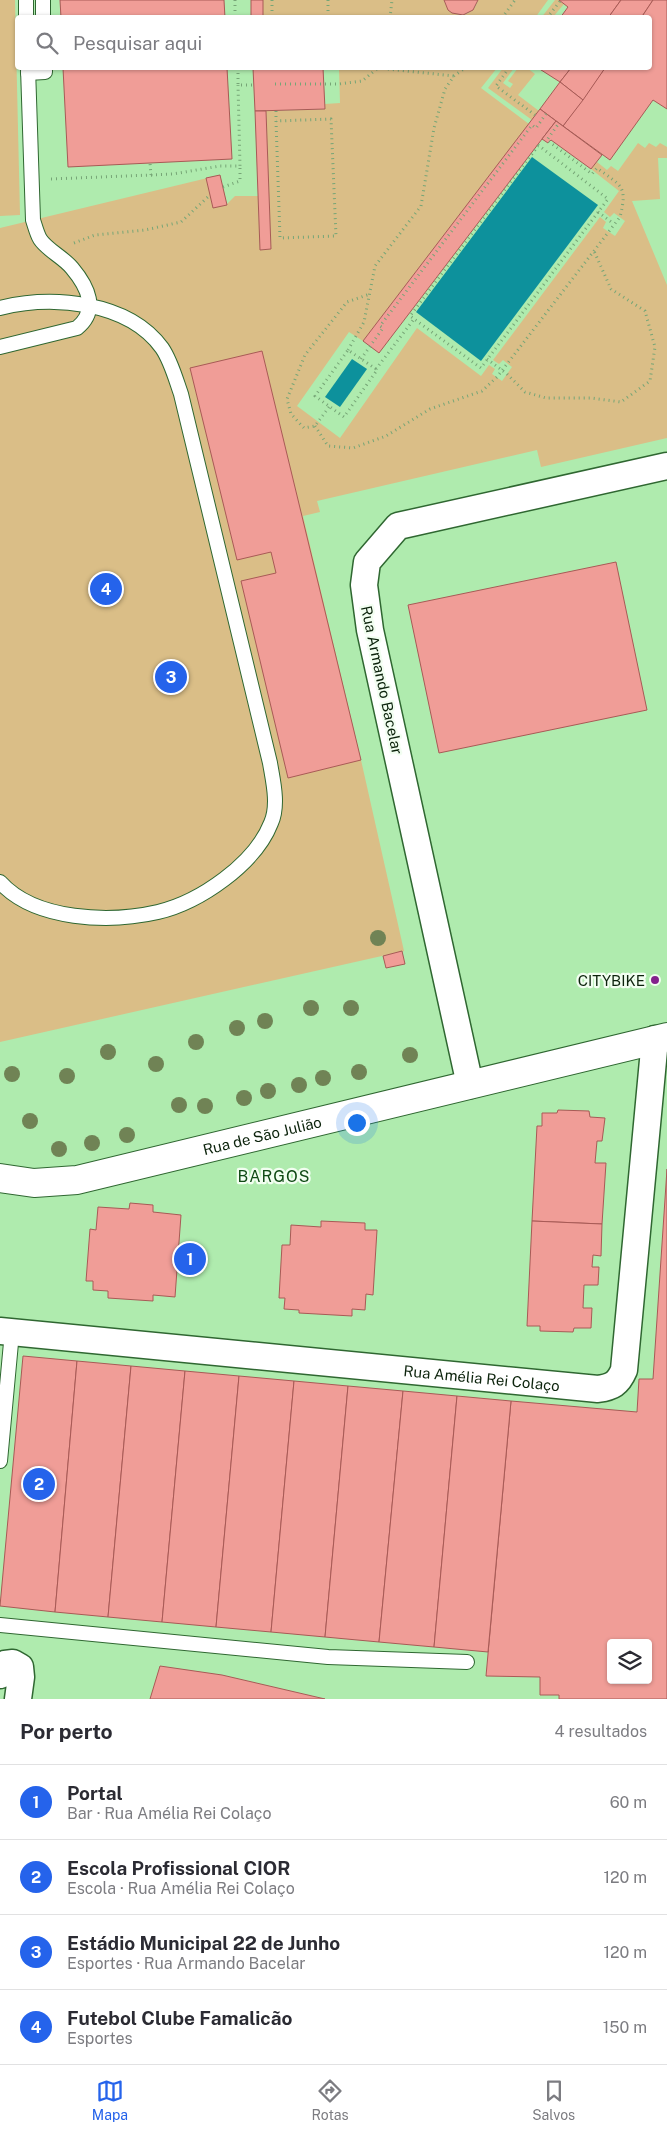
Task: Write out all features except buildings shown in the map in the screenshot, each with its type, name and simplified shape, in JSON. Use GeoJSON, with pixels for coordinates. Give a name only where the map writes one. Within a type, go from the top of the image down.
{"type":"FeatureCollection","features":[{"type":"Feature","properties":{"kind":"street","name":"Rua Armando Bacelar"},"geometry":{"type":"LineString","coordinates":[[470,1085],[370,630],[364,585],[367,562],[398,526],[667,466]]}},
{"type":"Feature","properties":{"kind":"street","name":"Rua de São Julião"},"geometry":{"type":"LineString","coordinates":[[0,1178],[34,1183],[78,1180],[661,1038]]}},
{"type":"Feature","properties":{"kind":"street","name":"Rua Amélia Rei Colaço"},"geometry":{"type":"LineString","coordinates":[[6,1331],[588,1388],[610,1387],[619,1381],[624,1370],[661,1038]]}},
{"type":"Feature","properties":{"kind":"street"},"geometry":{"type":"LineString","coordinates":[[0,1675],[5,1664],[13,1663],[20,1667],[21,1677],[18,1699]]}},
{"type":"Feature","properties":{"kind":"lane"},"geometry":{"type":"LineString","coordinates":[[26,0],[26,15]]}},
{"type":"Feature","properties":{"kind":"lane"},"geometry":{"type":"LineString","coordinates":[[43,0],[43,15]]}},
{"type":"Feature","properties":{"kind":"lane"},"geometry":{"type":"LineString","coordinates":[[0,347],[78,328],[86,321],[91,307],[85,288],[72,267],[40,238],[33,220],[28,70],[45,72],[45,70]]}},
{"type":"Feature","properties":{"kind":"lane"},"geometry":{"type":"LineString","coordinates":[[0,308],[39,302],[91,307],[118,315],[142,329],[162,349],[181,394],[270,763],[275,802],[272,822],[261,842],[245,860],[207,891],[158,912],[110,918],[58,913],[33,905],[9,893],[0,882]]}},
{"type":"Feature","properties":{"kind":"lane"},"geometry":{"type":"LineString","coordinates":[[0,1461],[6,1331]]}},
{"type":"Feature","properties":{"kind":"lane"},"geometry":{"type":"LineString","coordinates":[[0,1625],[328,1657],[467,1662]]}},
{"type":"Feature","properties":{"kind":"path"},"geometry":{"type":"LineString","coordinates":[[234,0],[235,15]]}},
{"type":"Feature","properties":{"kind":"path"},"geometry":{"type":"LineString","coordinates":[[272,0],[272,15]]}},
{"type":"Feature","properties":{"kind":"path"},"geometry":{"type":"LineString","coordinates":[[328,0],[328,15]]}},
{"type":"Feature","properties":{"kind":"path"},"geometry":{"type":"LineString","coordinates":[[390,15],[392,0]]}},
{"type":"Feature","properties":{"kind":"path"},"geometry":{"type":"LineString","coordinates":[[504,15],[515,0]]}},
{"type":"Feature","properties":{"kind":"path"},"geometry":{"type":"LineString","coordinates":[[549,15],[558,1]]}},
{"type":"Feature","properties":{"kind":"path"},"geometry":{"type":"LineString","coordinates":[[222,187],[240,181],[238,70]]}},
{"type":"Feature","properties":{"kind":"path"},"geometry":{"type":"LineString","coordinates":[[275,84],[332,84],[362,81],[376,70]]}},
{"type":"Feature","properties":{"kind":"path"},"geometry":{"type":"LineString","coordinates":[[397,70],[454,76]]}},
{"type":"Feature","properties":{"kind":"path"},"geometry":{"type":"LineString","coordinates":[[414,318],[376,369],[344,417],[315,396],[348,350],[364,322],[375,266],[421,206],[434,128],[445,89],[454,76],[462,70]]}},
{"type":"Feature","properties":{"kind":"path"},"geometry":{"type":"LineString","coordinates":[[508,70],[496,86],[535,115]]}},
{"type":"Feature","properties":{"kind":"path"},"geometry":{"type":"LineString","coordinates":[[238,85],[254,84]]}},
{"type":"Feature","properties":{"kind":"path"},"geometry":{"type":"LineString","coordinates":[[276,111],[276,121],[280,238],[336,236],[331,119],[276,121]]}},
{"type":"Feature","properties":{"kind":"path"},"geometry":{"type":"LineString","coordinates":[[361,359],[383,328],[380,326],[392,310],[532,125],[536,128],[546,114]]}},
{"type":"Feature","properties":{"kind":"path"},"geometry":{"type":"LineString","coordinates":[[314,426],[328,446],[353,448],[386,436],[430,409],[482,391],[502,370],[620,217],[624,194],[620,186],[597,168],[592,174],[547,140],[559,123]]}},
{"type":"Feature","properties":{"kind":"path"},"geometry":{"type":"LineString","coordinates":[[538,146],[608,198],[595,213],[481,368],[410,316],[538,146]]}},
{"type":"Feature","properties":{"kind":"path"},"geometry":{"type":"LineString","coordinates":[[150,163],[151,175]]}},
{"type":"Feature","properties":{"kind":"path"},"geometry":{"type":"LineString","coordinates":[[50,179],[173,174],[220,166],[240,166]]}},
{"type":"Feature","properties":{"kind":"path"},"geometry":{"type":"LineString","coordinates":[[53,251],[95,235],[145,230],[181,222],[210,195]]}},
{"type":"Feature","properties":{"kind":"path"},"geometry":{"type":"LineString","coordinates":[[595,213],[614,224]]}},
{"type":"Feature","properties":{"kind":"path"},"geometry":{"type":"LineString","coordinates":[[487,359],[502,370],[525,392],[546,398],[591,398],[621,402],[650,381],[655,347],[644,311],[611,289],[594,251]]}},
{"type":"Feature","properties":{"kind":"path"},"geometry":{"type":"LineString","coordinates":[[329,407],[314,426],[304,428],[291,414],[287,399],[306,355],[347,302],[370,294]]}},
{"type":"Feature","properties":{"kind":"path"},"geometry":{"type":"LineString","coordinates":[[348,350],[376,369]]}},
{"type":"Feature","properties":{"kind":"path"},"geometry":{"type":"LineString","coordinates":[[488,351],[492,354]]}},
{"type":"Feature","properties":{"kind":"shaded area"},"geometry":{"type":"Polygon","coordinates":[[[0,0],[15,0],[15,70],[17,70],[20,215],[0,216],[0,0]]]}},
{"type":"Feature","properties":{"kind":"shaded area"},"geometry":{"type":"Polygon","coordinates":[[[263,0],[444,0],[451,11],[461,15],[263,15],[263,0]]]}},
{"type":"Feature","properties":{"kind":"shaded area"},"geometry":{"type":"Polygon","coordinates":[[[478,0],[548,0],[537,15],[461,15],[471,11],[478,0]]]}},
{"type":"Feature","properties":{"kind":"shaded area"},"geometry":{"type":"Polygon","coordinates":[[[555,0],[559,0],[564,4],[555,15],[543,15],[555,0]]]}},
{"type":"Feature","properties":{"kind":"shaded area"},"geometry":{"type":"Polygon","coordinates":[[[339,70],[495,70],[481,88],[529,124],[363,341],[349,332],[297,406],[340,438],[417,328],[481,376],[489,365],[495,369],[492,374],[502,381],[512,367],[503,360],[499,364],[493,360],[600,217],[606,222],[603,228],[615,236],[625,221],[614,213],[610,217],[604,212],[619,191],[591,169],[597,162],[607,170],[611,166],[618,171],[638,143],[645,148],[649,143],[656,147],[660,143],[667,147],[667,158],[658,158],[660,199],[632,201],[667,285],[667,438],[541,467],[537,450],[317,501],[320,512],[303,516],[404,951],[0,1042],[0,228],[220,175],[227,204],[235,196],[258,196],[260,250],[271,249],[266,111],[325,109],[325,104],[340,103],[339,70]]]}},
{"type":"Feature","properties":{"kind":"shaded area"},"geometry":{"type":"Polygon","coordinates":[[[502,70],[513,70],[503,83],[510,88],[513,84],[508,81],[516,70],[530,70],[535,74],[518,95],[539,111],[532,120],[488,88],[502,70]]]}},
{"type":"Feature","properties":{"kind":"water"},"geometry":{"type":"Polygon","coordinates":[[[532,157],[598,205],[481,361],[416,312],[532,157]]]}},
{"type":"Feature","properties":{"kind":"water"},"geometry":{"type":"Polygon","coordinates":[[[352,359],[367,369],[340,407],[325,397],[352,359]]]}},
{"type":"Feature","properties":{"kind":"place","name":"Futebol Clube Famalicão"},"geometry":{"type":"Point","coordinates":[106,589]}},
{"type":"Feature","properties":{"kind":"place","name":"Estádio Municipal 22 de Junho"},"geometry":{"type":"Point","coordinates":[171,677]}},
{"type":"Feature","properties":{"kind":"place","name":"CITYBIKE"},"geometry":{"type":"Point","coordinates":[655,980]}},
{"type":"Feature","properties":{"kind":"place","name":"Portal"},"geometry":{"type":"Point","coordinates":[190,1259]}},
{"type":"Feature","properties":{"kind":"place","name":"Escola Profissional CIOR"},"geometry":{"type":"Point","coordinates":[39,1484]}},
{"type":"Feature","properties":{"kind":"district","name":"BARGOS"},"geometry":{"type":"Point","coordinates":[274,1176]}}]}
